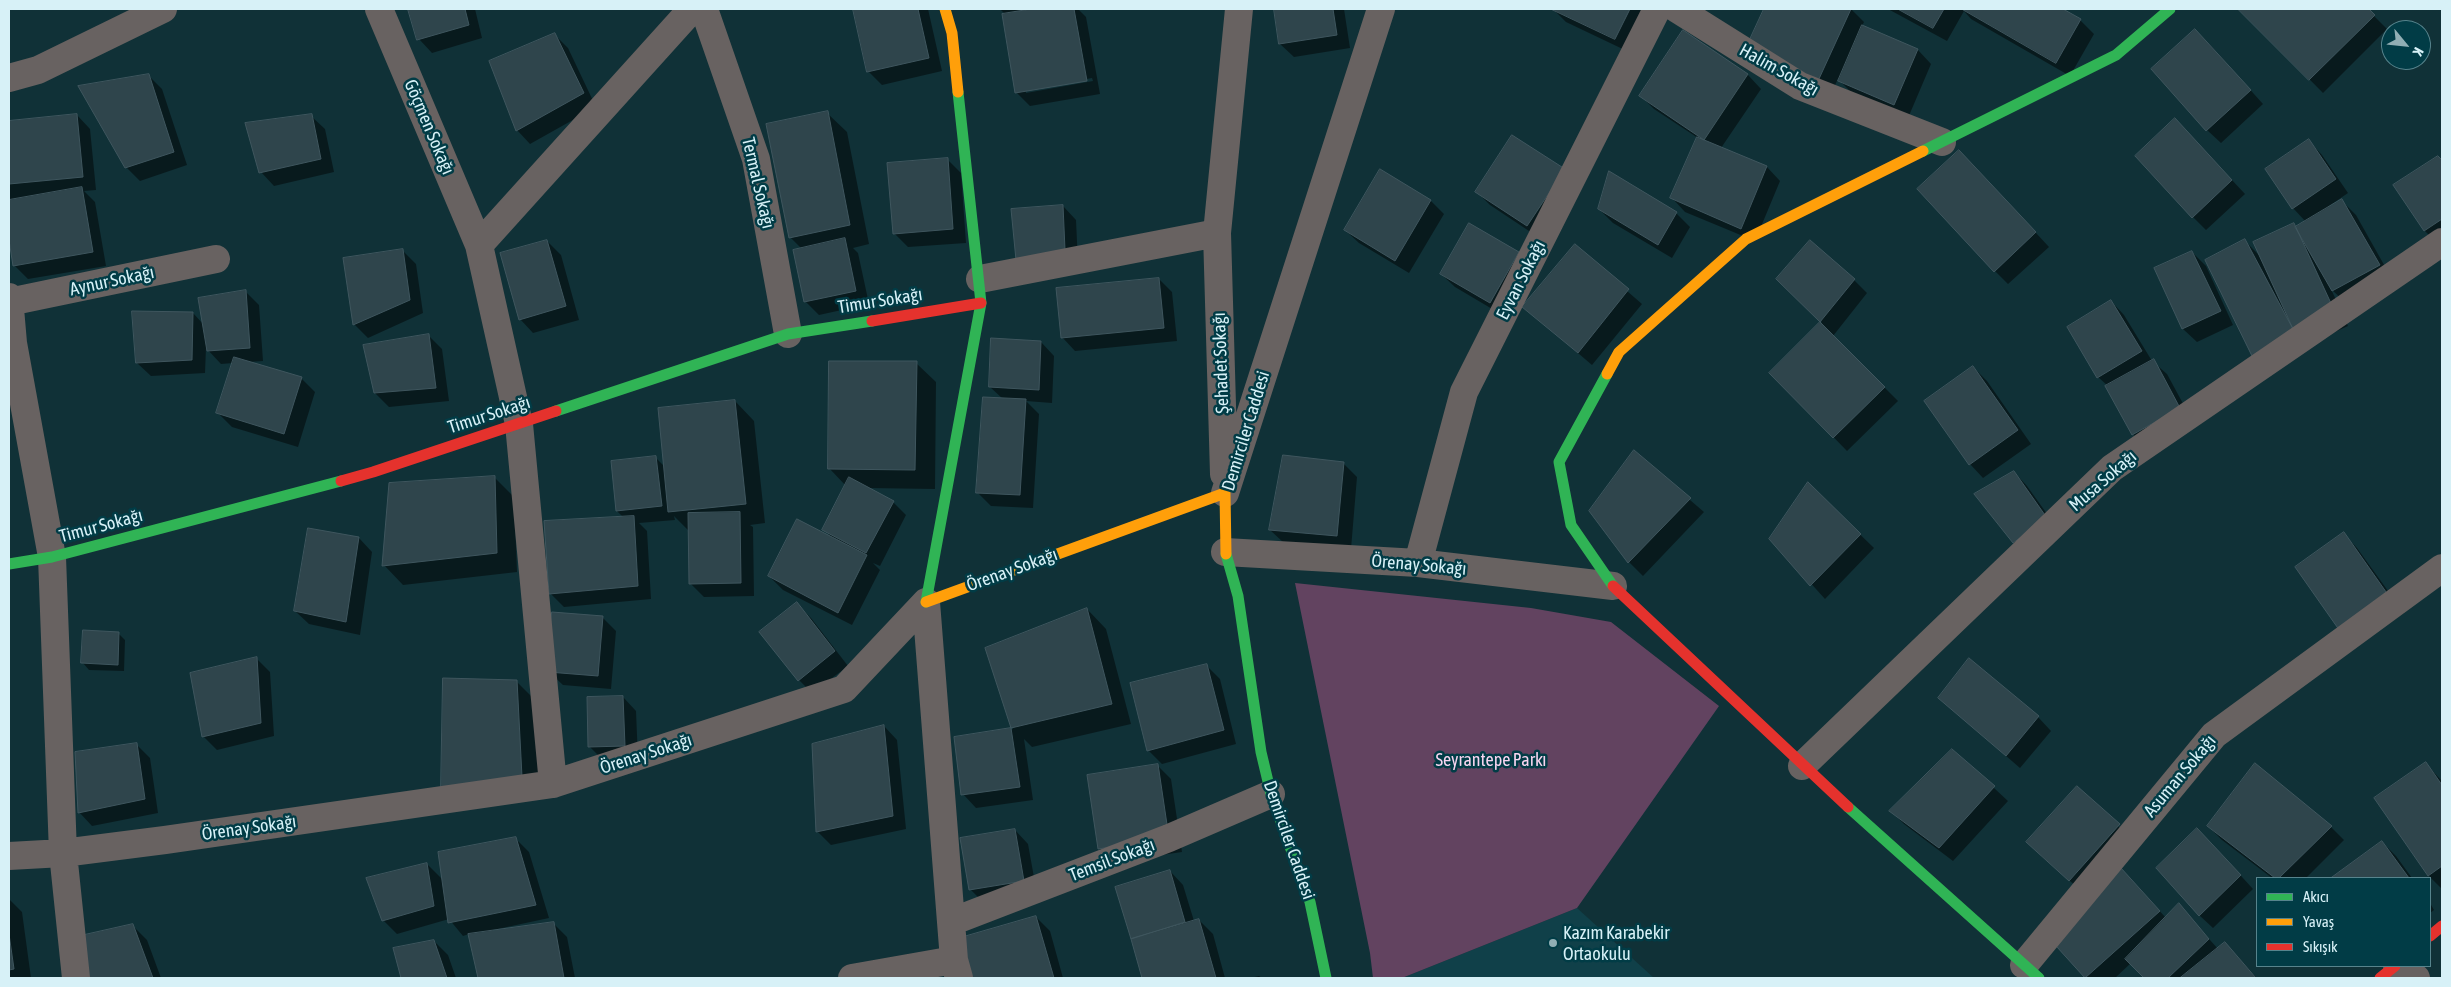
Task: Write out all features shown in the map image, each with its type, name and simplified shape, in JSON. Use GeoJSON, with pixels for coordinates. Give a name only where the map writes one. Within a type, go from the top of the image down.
{"type":"FeatureCollection","features":[{"type":"Feature","properties":{"kind":"street"},"geometry":{"type":"LineString","coordinates":[[9,78],[38,70],[164,9]]}},
{"type":"Feature","properties":{"kind":"street","name":"Göçmen Sokağı"},"geometry":{"type":"LineString","coordinates":[[379,9],[479,245],[518,424],[553,784]]}},
{"type":"Feature","properties":{"kind":"street"},"geometry":{"type":"LineString","coordinates":[[479,245],[692,9]]}},
{"type":"Feature","properties":{"kind":"street","name":"Termal Sokağı"},"geometry":{"type":"LineString","coordinates":[[704,9],[756,159],[788,334]]}},
{"type":"Feature","properties":{"kind":"street"},"geometry":{"type":"LineString","coordinates":[[852,978],[957,969],[951,922],[926,602],[980,291],[952,33],[944,9]]}},
{"type":"Feature","properties":{"kind":"street","name":"Şehadet Sokağı"},"geometry":{"type":"LineString","coordinates":[[1225,493],[1217,233],[1239,9]]}},
{"type":"Feature","properties":{"kind":"street","name":"Demirciler Caddesi"},"geometry":{"type":"LineString","coordinates":[[1326,978],[1310,902],[1272,794],[1261,752],[1238,596],[1225,552],[1225,493],[1381,9]]}},
{"type":"Feature","properties":{"kind":"street","name":"Eyvan Sokağı"},"geometry":{"type":"LineString","coordinates":[[1418,563],[1464,392],[1657,9]]}},
{"type":"Feature","properties":{"kind":"street","name":"Halim Sokağı"},"geometry":{"type":"LineString","coordinates":[[1677,9],[1800,86],[1942,142]]}},
{"type":"Feature","properties":{"kind":"street"},"geometry":{"type":"LineString","coordinates":[[2031,972],[1802,766],[1613,586],[1571,525],[1559,462],[1619,352],[1746,239],[2116,55],[2164,10]]}},
{"type":"Feature","properties":{"kind":"street"},"geometry":{"type":"LineString","coordinates":[[980,291],[1217,233]]}},
{"type":"Feature","properties":{"kind":"street","name":"Musa Sokağı"},"geometry":{"type":"LineString","coordinates":[[1802,766],[2112,468],[2442,242]]}},
{"type":"Feature","properties":{"kind":"street","name":"Aynur Sokağı"},"geometry":{"type":"LineString","coordinates":[[9,300],[216,259]]}},
{"type":"Feature","properties":{"kind":"street","name":"Timur Sokağı"},"geometry":{"type":"LineString","coordinates":[[9,564],[52,557],[372,472],[788,334],[980,291]]}},
{"type":"Feature","properties":{"kind":"street"},"geometry":{"type":"LineString","coordinates":[[9,300],[13,343],[52,557],[63,853],[76,978]]}},
{"type":"Feature","properties":{"kind":"street","name":"Örenay Sokağı"},"geometry":{"type":"LineString","coordinates":[[9,856],[63,853],[553,784],[844,689],[926,602],[1034,560],[1142,524],[1225,493]]}},
{"type":"Feature","properties":{"kind":"street","name":"Örenay Sokağı"},"geometry":{"type":"LineString","coordinates":[[1225,552],[1418,563],[1613,586]]}},
{"type":"Feature","properties":{"kind":"street","name":"Asuman Sokağı"},"geometry":{"type":"LineString","coordinates":[[2031,972],[2214,734],[2442,568]]}},
{"type":"Feature","properties":{"kind":"street","name":"Temsil Sokağı"},"geometry":{"type":"LineString","coordinates":[[951,922],[1169,838],[1272,794]]}},
{"type":"Feature","properties":{"kind":"street"},"geometry":{"type":"LineString","coordinates":[[2431,935],[2442,926]]}},
{"type":"Feature","properties":{"kind":"street"},"geometry":{"type":"LineString","coordinates":[[2380,978],[2395,967]]}},
{"type":"Feature","properties":{"kind":"street"},"geometry":{"type":"LineString","coordinates":[[2398,967],[2416,978]]}},
{"type":"Feature","properties":{"kind":"shaded area","name":"Kazım Karabekir Ortaokulu"},"geometry":{"type":"Polygon","coordinates":[[[1577,908],[1654,978],[1402,978],[1577,908]]]}},
{"type":"Feature","properties":{"kind":"green space","name":"Seyrantepe Parkı"},"geometry":{"type":"Polygon","coordinates":[[[1295,583],[1531,608],[1611,622],[1719,706],[1577,908],[1402,978],[1373,978],[1370,953],[1295,583]]]}},
{"type":"Feature","properties":{"kind":"building"},"geometry":{"type":"Polygon","coordinates":[[[408,9],[465,9],[469,25],[417,40],[408,9]]]}},
{"type":"Feature","properties":{"kind":"building"},"geometry":{"type":"Polygon","coordinates":[[[853,9],[918,9],[929,58],[867,72],[853,9]]]}},
{"type":"Feature","properties":{"kind":"building"},"geometry":{"type":"Polygon","coordinates":[[[1031,9],[1074,9],[1087,81],[1015,93],[1002,14],[1031,9]]]}},
{"type":"Feature","properties":{"kind":"building"},"geometry":{"type":"Polygon","coordinates":[[[1274,9],[1333,9],[1337,35],[1279,44],[1274,9]]]}},
{"type":"Feature","properties":{"kind":"building"},"geometry":{"type":"Polygon","coordinates":[[[1551,9],[1630,9],[1615,39],[1551,9]]]}},
{"type":"Feature","properties":{"kind":"building"},"geometry":{"type":"Polygon","coordinates":[[[1764,9],[1851,9],[1818,81],[1746,48],[1764,9]]]}},
{"type":"Feature","properties":{"kind":"building"},"geometry":{"type":"Polygon","coordinates":[[[1898,9],[1944,9],[1933,28],[1898,9]]]}},
{"type":"Feature","properties":{"kind":"building"},"geometry":{"type":"Polygon","coordinates":[[[1962,9],[2063,9],[2081,19],[2056,63],[1962,9]]]}},
{"type":"Feature","properties":{"kind":"building"},"geometry":{"type":"Polygon","coordinates":[[[2238,9],[2369,9],[2375,15],[2309,80],[2238,9]]]}},
{"type":"Feature","properties":{"kind":"building"},"geometry":{"type":"Polygon","coordinates":[[[1862,25],[1918,49],[1894,105],[1838,81],[1862,25]]]}},
{"type":"Feature","properties":{"kind":"building"},"geometry":{"type":"Polygon","coordinates":[[[2195,29],[2251,90],[2206,131],[2151,69],[2195,29]]]}},
{"type":"Feature","properties":{"kind":"building"},"geometry":{"type":"Polygon","coordinates":[[[1683,30],[1748,74],[1704,140],[1639,96],[1683,30]]]}},
{"type":"Feature","properties":{"kind":"building"},"geometry":{"type":"Polygon","coordinates":[[[555,33],[584,93],[516,131],[489,61],[555,33]]]}},
{"type":"Feature","properties":{"kind":"building"},"geometry":{"type":"Polygon","coordinates":[[[149,74],[174,152],[125,168],[78,86],[149,74]]]}},
{"type":"Feature","properties":{"kind":"building"},"geometry":{"type":"Polygon","coordinates":[[[828,111],[850,225],[789,238],[766,124],[828,111]]]}},
{"type":"Feature","properties":{"kind":"building"},"geometry":{"type":"Polygon","coordinates":[[[77,114],[83,177],[9,184],[9,121],[77,114]]]}},
{"type":"Feature","properties":{"kind":"building"},"geometry":{"type":"Polygon","coordinates":[[[312,114],[321,159],[259,173],[245,123],[312,114]]]}},
{"type":"Feature","properties":{"kind":"building"},"geometry":{"type":"Polygon","coordinates":[[[2175,118],[2232,180],[2192,218],[2135,156],[2175,118]]]}},
{"type":"Feature","properties":{"kind":"building"},"geometry":{"type":"Polygon","coordinates":[[[1512,135],[1565,169],[1527,226],[1475,192],[1512,135]]]}},
{"type":"Feature","properties":{"kind":"building"},"geometry":{"type":"Polygon","coordinates":[[[1697,137],[1767,166],[1741,229],[1670,198],[1697,137]]]}},
{"type":"Feature","properties":{"kind":"building"},"geometry":{"type":"Polygon","coordinates":[[[2309,139],[2336,179],[2292,209],[2265,169],[2309,139]]]}},
{"type":"Feature","properties":{"kind":"building"},"geometry":{"type":"Polygon","coordinates":[[[1959,150],[2036,232],[1994,272],[1917,189],[1959,150]]]}},
{"type":"Feature","properties":{"kind":"building"},"geometry":{"type":"Polygon","coordinates":[[[2438,156],[2442,160],[2442,219],[2424,231],[2393,185],[2438,156]]]}},
{"type":"Feature","properties":{"kind":"building"},"geometry":{"type":"Polygon","coordinates":[[[948,158],[953,229],[893,234],[887,163],[948,158]]]}},
{"type":"Feature","properties":{"kind":"building"},"geometry":{"type":"Polygon","coordinates":[[[1380,169],[1431,200],[1395,261],[1344,230],[1380,169]]]}},
{"type":"Feature","properties":{"kind":"building"},"geometry":{"type":"Polygon","coordinates":[[[1609,171],[1677,212],[1658,245],[1598,209],[1609,171]]]}},
{"type":"Feature","properties":{"kind":"building"},"geometry":{"type":"Polygon","coordinates":[[[82,187],[93,252],[13,266],[9,240],[9,200],[82,187]]]}},
{"type":"Feature","properties":{"kind":"building"},"geometry":{"type":"Polygon","coordinates":[[[2342,199],[2380,265],[2332,291],[2295,227],[2342,199]]]}},
{"type":"Feature","properties":{"kind":"building"},"geometry":{"type":"Polygon","coordinates":[[[1063,205],[1065,250],[1016,260],[1011,209],[1063,205]]]}},
{"type":"Feature","properties":{"kind":"building"},"geometry":{"type":"Polygon","coordinates":[[[1469,223],[1519,252],[1490,303],[1440,274],[1469,223]]]}},
{"type":"Feature","properties":{"kind":"building"},"geometry":{"type":"Polygon","coordinates":[[[2294,223],[2335,312],[2294,331],[2253,242],[2294,223]]]}},
{"type":"Feature","properties":{"kind":"building"},"geometry":{"type":"Polygon","coordinates":[[[845,238],[856,291],[804,302],[793,250],[845,238]]]}},
{"type":"Feature","properties":{"kind":"building"},"geometry":{"type":"Polygon","coordinates":[[[2245,239],[2294,331],[2252,356],[2205,260],[2245,239]]]}},
{"type":"Feature","properties":{"kind":"building"},"geometry":{"type":"Polygon","coordinates":[[[547,240],[566,306],[519,320],[500,253],[547,240]]]}},
{"type":"Feature","properties":{"kind":"building"},"geometry":{"type":"Polygon","coordinates":[[[1810,240],[1855,279],[1820,322],[1776,279],[1810,240]]]}},
{"type":"Feature","properties":{"kind":"building"},"geometry":{"type":"Polygon","coordinates":[[[1575,244],[1629,289],[1578,353],[1522,307],[1575,244]]]}},
{"type":"Feature","properties":{"kind":"building"},"geometry":{"type":"Polygon","coordinates":[[[403,249],[410,300],[353,325],[343,258],[403,249]]]}},
{"type":"Feature","properties":{"kind":"building"},"geometry":{"type":"Polygon","coordinates":[[[2192,251],[2221,311],[2182,329],[2154,268],[2192,251]]]}},
{"type":"Feature","properties":{"kind":"building"},"geometry":{"type":"Polygon","coordinates":[[[1159,278],[1164,328],[1061,338],[1056,288],[1159,278]]]}},
{"type":"Feature","properties":{"kind":"building"},"geometry":{"type":"Polygon","coordinates":[[[246,290],[250,348],[207,351],[198,298],[246,290]]]}},
{"type":"Feature","properties":{"kind":"building"},"geometry":{"type":"Polygon","coordinates":[[[2111,300],[2142,351],[2097,378],[2067,327],[2111,300]]]}},
{"type":"Feature","properties":{"kind":"building"},"geometry":{"type":"Polygon","coordinates":[[[132,311],[193,312],[192,360],[136,363],[132,311]]]}},
{"type":"Feature","properties":{"kind":"building"},"geometry":{"type":"Polygon","coordinates":[[[1820,322],[1885,387],[1833,438],[1769,373],[1820,322]]]}},
{"type":"Feature","properties":{"kind":"building"},"geometry":{"type":"Polygon","coordinates":[[[429,334],[436,388],[374,393],[363,345],[429,334]]]}},
{"type":"Feature","properties":{"kind":"building"},"geometry":{"type":"Polygon","coordinates":[[[991,338],[1041,341],[1039,390],[989,387],[991,338]]]}},
{"type":"Feature","properties":{"kind":"building"},"geometry":{"type":"Polygon","coordinates":[[[234,357],[302,377],[284,434],[216,413],[234,357]]]}},
{"type":"Feature","properties":{"kind":"building"},"geometry":{"type":"Polygon","coordinates":[[[2154,359],[2180,408],[2132,435],[2105,386],[2154,359]]]}},
{"type":"Feature","properties":{"kind":"building"},"geometry":{"type":"Polygon","coordinates":[[[829,361],[917,361],[915,470],[828,469],[829,361]]]}},
{"type":"Feature","properties":{"kind":"building"},"geometry":{"type":"Polygon","coordinates":[[[1973,366],[2018,430],[1969,465],[1924,401],[1973,366]]]}},
{"type":"Feature","properties":{"kind":"building"},"geometry":{"type":"Polygon","coordinates":[[[983,397],[1026,399],[1020,495],[976,493],[983,397]]]}},
{"type":"Feature","properties":{"kind":"building"},"geometry":{"type":"Polygon","coordinates":[[[735,400],[746,504],[668,512],[658,408],[735,400]]]}},
{"type":"Feature","properties":{"kind":"building"},"geometry":{"type":"Polygon","coordinates":[[[1634,450],[1691,498],[1628,563],[1589,511],[1634,450]]]}},
{"type":"Feature","properties":{"kind":"building"},"geometry":{"type":"Polygon","coordinates":[[[1283,455],[1344,462],[1337,536],[1269,530],[1283,455]]]}},
{"type":"Feature","properties":{"kind":"building"},"geometry":{"type":"Polygon","coordinates":[[[656,456],[662,506],[616,511],[611,461],[656,456]]]}},
{"type":"Feature","properties":{"kind":"building"},"geometry":{"type":"Polygon","coordinates":[[[2014,471],[2047,518],[2013,543],[1974,494],[2014,471]]]}},
{"type":"Feature","properties":{"kind":"building"},"geometry":{"type":"Polygon","coordinates":[[[495,476],[497,553],[382,566],[389,483],[495,476]]]}},
{"type":"Feature","properties":{"kind":"building"},"geometry":{"type":"Polygon","coordinates":[[[849,477],[894,501],[866,553],[822,530],[849,477]]]}},
{"type":"Feature","properties":{"kind":"building"},"geometry":{"type":"Polygon","coordinates":[[[1808,482],[1861,534],[1810,586],[1769,539],[1808,482]]]}},
{"type":"Feature","properties":{"kind":"building"},"geometry":{"type":"Polygon","coordinates":[[[740,512],[741,583],[689,584],[688,513],[740,512]]]}},
{"type":"Feature","properties":{"kind":"building"},"geometry":{"type":"Polygon","coordinates":[[[634,516],[638,586],[549,594],[544,521],[634,516]]]}},
{"type":"Feature","properties":{"kind":"building"},"geometry":{"type":"Polygon","coordinates":[[[797,519],[867,555],[838,613],[768,576],[797,519]]]}},
{"type":"Feature","properties":{"kind":"building"},"geometry":{"type":"Polygon","coordinates":[[[308,528],[359,537],[346,622],[294,611],[308,528]]]}},
{"type":"Feature","properties":{"kind":"building"},"geometry":{"type":"Polygon","coordinates":[[[2344,532],[2391,599],[2342,634],[2295,567],[2344,532]]]}},
{"type":"Feature","properties":{"kind":"building"},"geometry":{"type":"Polygon","coordinates":[[[797,602],[835,651],[798,681],[759,632],[797,602]]]}},
{"type":"Feature","properties":{"kind":"building"},"geometry":{"type":"Polygon","coordinates":[[[1087,608],[1112,704],[1011,728],[985,648],[1087,608]]]}},
{"type":"Feature","properties":{"kind":"building"},"geometry":{"type":"Polygon","coordinates":[[[552,612],[603,616],[598,676],[548,672],[552,612]]]}},
{"type":"Feature","properties":{"kind":"building"},"geometry":{"type":"Polygon","coordinates":[[[83,630],[119,632],[118,665],[81,663],[83,630]]]}},
{"type":"Feature","properties":{"kind":"building"},"geometry":{"type":"Polygon","coordinates":[[[257,657],[261,723],[202,737],[190,673],[257,657]]]}},
{"type":"Feature","properties":{"kind":"building"},"geometry":{"type":"Polygon","coordinates":[[[1969,658],[2039,716],[2006,756],[1938,698],[1969,658]]]}},
{"type":"Feature","properties":{"kind":"building"},"geometry":{"type":"Polygon","coordinates":[[[1207,664],[1224,730],[1147,751],[1130,683],[1207,664]]]}},
{"type":"Feature","properties":{"kind":"building"},"geometry":{"type":"Polygon","coordinates":[[[443,678],[517,680],[522,777],[441,789],[443,678]]]}},
{"type":"Feature","properties":{"kind":"building"},"geometry":{"type":"Polygon","coordinates":[[[623,696],[625,746],[588,747],[587,697],[623,696]]]}},
{"type":"Feature","properties":{"kind":"building"},"geometry":{"type":"Polygon","coordinates":[[[884,725],[893,816],[816,832],[812,744],[884,725]]]}},
{"type":"Feature","properties":{"kind":"building"},"geometry":{"type":"Polygon","coordinates":[[[1011,728],[1020,787],[961,795],[954,737],[1011,728]]]}},
{"type":"Feature","properties":{"kind":"building"},"geometry":{"type":"Polygon","coordinates":[[[137,743],[145,799],[78,813],[75,752],[137,743]]]}},
{"type":"Feature","properties":{"kind":"building"},"geometry":{"type":"Polygon","coordinates":[[[1952,749],[1995,786],[1939,848],[1889,811],[1952,749]]]}},
{"type":"Feature","properties":{"kind":"building"},"geometry":{"type":"Polygon","coordinates":[[[2426,762],[2442,785],[2442,866],[2428,876],[2374,798],[2426,762]]]}},
{"type":"Feature","properties":{"kind":"building"},"geometry":{"type":"Polygon","coordinates":[[[2255,763],[2332,826],[2280,877],[2274,877],[2207,826],[2255,763]]]}},
{"type":"Feature","properties":{"kind":"building"},"geometry":{"type":"Polygon","coordinates":[[[1158,764],[1169,838],[1098,849],[1087,775],[1158,764]]]}},
{"type":"Feature","properties":{"kind":"building"},"geometry":{"type":"Polygon","coordinates":[[[2077,786],[2120,824],[2069,881],[2026,842],[2077,786]]]}},
{"type":"Feature","properties":{"kind":"building"},"geometry":{"type":"Polygon","coordinates":[[[2197,828],[2241,875],[2199,916],[2156,868],[2197,828]]]}},
{"type":"Feature","properties":{"kind":"building"},"geometry":{"type":"Polygon","coordinates":[[[1015,829],[1024,881],[969,890],[960,838],[1015,829]]]}},
{"type":"Feature","properties":{"kind":"building"},"geometry":{"type":"Polygon","coordinates":[[[516,837],[536,905],[448,923],[438,852],[516,837]]]}},
{"type":"Feature","properties":{"kind":"building"},"geometry":{"type":"Polygon","coordinates":[[[2382,841],[2408,877],[2332,877],[2382,841]]]}},
{"type":"Feature","properties":{"kind":"building"},"geometry":{"type":"Polygon","coordinates":[[[427,863],[434,906],[382,921],[366,878],[427,863]]]}},
{"type":"Feature","properties":{"kind":"building"},"geometry":{"type":"Polygon","coordinates":[[[2121,868],[2160,911],[2085,978],[2047,936],[2121,868]]]}},
{"type":"Feature","properties":{"kind":"building"},"geometry":{"type":"Polygon","coordinates":[[[1170,870],[1185,922],[1131,939],[1115,887],[1170,870]]]}},
{"type":"Feature","properties":{"kind":"building"},"geometry":{"type":"Polygon","coordinates":[[[2179,903],[2209,939],[2168,978],[2144,978],[2125,959],[2179,903]]]}},
{"type":"Feature","properties":{"kind":"building"},"geometry":{"type":"Polygon","coordinates":[[[1036,916],[1054,978],[972,978],[960,938],[1036,916]]]}},
{"type":"Feature","properties":{"kind":"building"},"geometry":{"type":"Polygon","coordinates":[[[1199,919],[1216,978],[1142,978],[1131,939],[1199,919]]]}},
{"type":"Feature","properties":{"kind":"building"},"geometry":{"type":"Polygon","coordinates":[[[554,922],[564,978],[478,978],[468,934],[554,922]]]}},
{"type":"Feature","properties":{"kind":"building"},"geometry":{"type":"Polygon","coordinates":[[[133,924],[153,978],[87,978],[80,936],[133,924]]]}},
{"type":"Feature","properties":{"kind":"building"},"geometry":{"type":"Polygon","coordinates":[[[9,934],[14,969],[9,970],[9,934]]]}},
{"type":"Feature","properties":{"kind":"building"},"geometry":{"type":"Polygon","coordinates":[[[434,940],[447,978],[401,978],[393,948],[434,940]]]}},
{"type":"Feature","properties":{"kind":"building"},"geometry":{"type":"Polygon","coordinates":[[[2225,942],[2256,978],[2180,978],[2225,942]]]}},
{"type":"Feature","properties":{"kind":"traffic: fast"},"geometry":{"type":"LineString","coordinates":[[1923,151],[2116,55],[2170,9]]}},
{"type":"Feature","properties":{"kind":"traffic: fast"},"geometry":{"type":"LineString","coordinates":[[926,602],[981,303],[958,92]]}},
{"type":"Feature","properties":{"kind":"traffic: fast"},"geometry":{"type":"LineString","coordinates":[[556,411],[788,334],[872,321]]}},
{"type":"Feature","properties":{"kind":"traffic: fast"},"geometry":{"type":"LineString","coordinates":[[1607,374],[1559,462],[1571,525],[1613,586]]}},
{"type":"Feature","properties":{"kind":"traffic: fast"},"geometry":{"type":"LineString","coordinates":[[9,564],[52,557],[341,481]]}},
{"type":"Feature","properties":{"kind":"traffic: fast"},"geometry":{"type":"LineString","coordinates":[[1226,554],[1238,596],[1261,752],[1271,794],[1310,902],[1326,978]]}},
{"type":"Feature","properties":{"kind":"traffic: fast"},"geometry":{"type":"LineString","coordinates":[[1848,807],[2039,978]]}},
{"type":"Feature","properties":{"kind":"traffic: slow"},"geometry":{"type":"LineString","coordinates":[[945,9],[952,33],[958,92]]}},
{"type":"Feature","properties":{"kind":"traffic: slow"},"geometry":{"type":"LineString","coordinates":[[1607,374],[1619,352],[1746,239],[1923,151]]}},
{"type":"Feature","properties":{"kind":"traffic: slow"},"geometry":{"type":"LineString","coordinates":[[926,602],[1225,493],[1226,554]]}},
{"type":"Feature","properties":{"kind":"traffic: jam"},"geometry":{"type":"LineString","coordinates":[[872,321],[981,303]]}},
{"type":"Feature","properties":{"kind":"traffic: jam"},"geometry":{"type":"LineString","coordinates":[[341,481],[556,411]]}},
{"type":"Feature","properties":{"kind":"traffic: jam"},"geometry":{"type":"LineString","coordinates":[[1613,586],[1848,807]]}},
{"type":"Feature","properties":{"kind":"traffic: jam"},"geometry":{"type":"LineString","coordinates":[[2431,935],[2442,926]]}},
{"type":"Feature","properties":{"kind":"traffic: jam"},"geometry":{"type":"LineString","coordinates":[[2380,978],[2394,967]]}},
{"type":"Feature","properties":{"kind":"place","name":"Kazım Karabekir Ortaokulu"},"geometry":{"type":"Point","coordinates":[1553,943]}}]}
